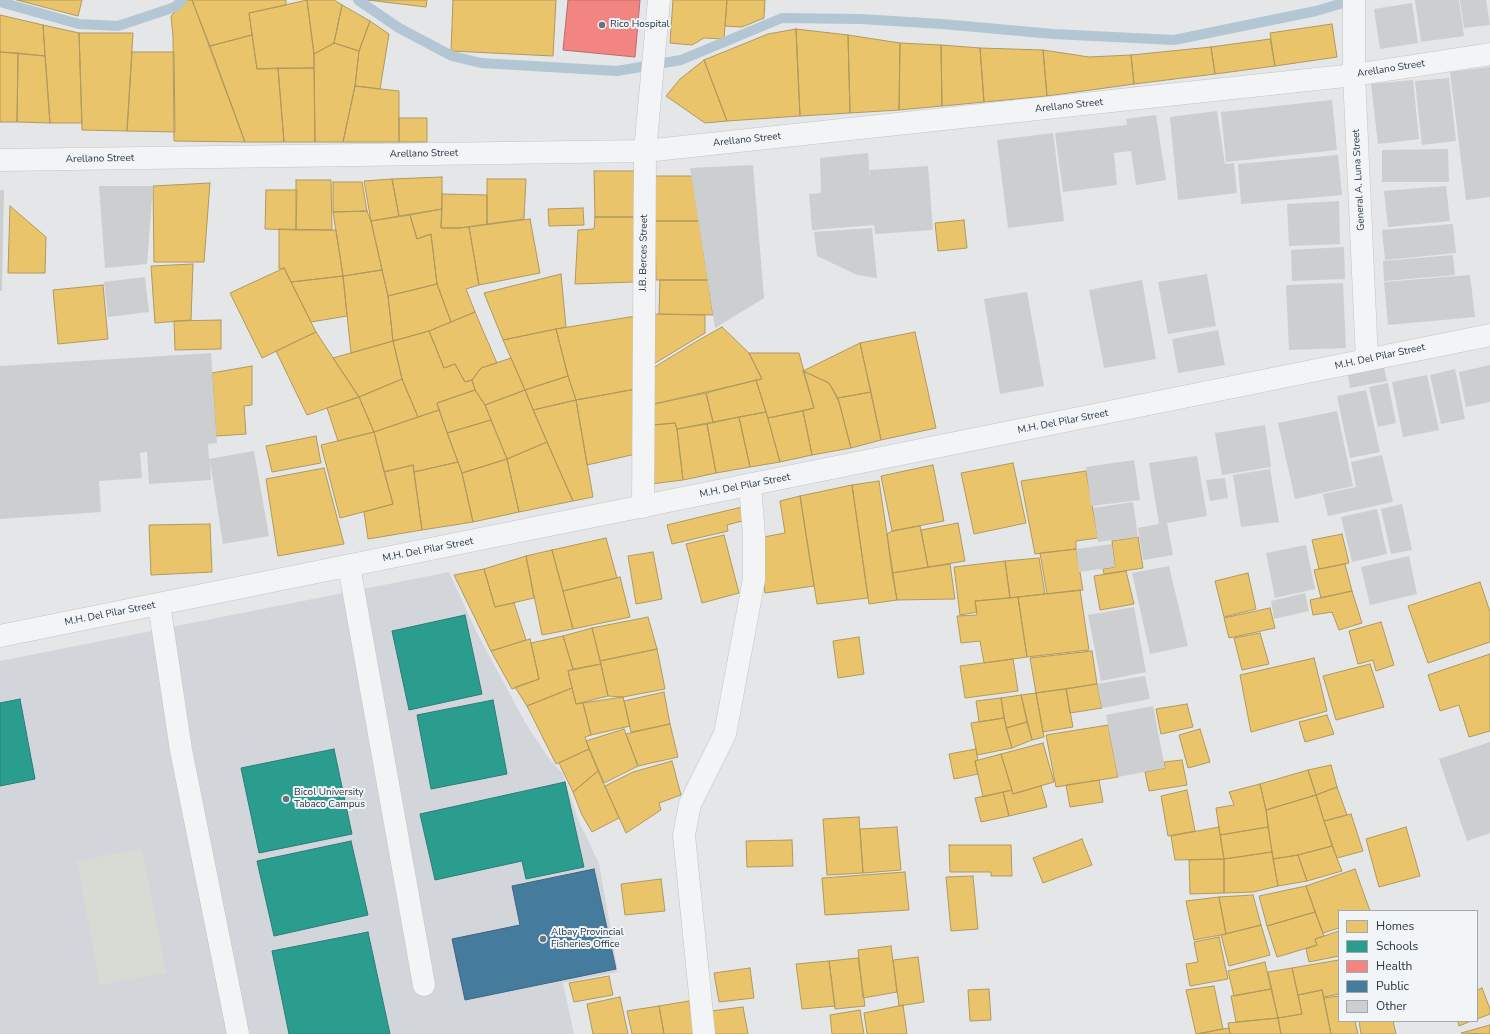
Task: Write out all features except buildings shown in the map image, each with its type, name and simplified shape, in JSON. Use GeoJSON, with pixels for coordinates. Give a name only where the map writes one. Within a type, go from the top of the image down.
{"type":"FeatureCollection","features":[{"type":"Feature","properties":{"kind":"street","name":"J.B. Berces Street"},"geometry":{"type":"LineString","coordinates":[[643,507],[645,152],[652,92],[659,0]]}},
{"type":"Feature","properties":{"kind":"street","name":"General A. Luna Street"},"geometry":{"type":"LineString","coordinates":[[1354,0],[1354,75],[1367,360]]}},
{"type":"Feature","properties":{"kind":"street","name":"Arellano Street"},"geometry":{"type":"LineString","coordinates":[[0,160],[645,152],[1354,75],[1490,54]]}},
{"type":"Feature","properties":{"kind":"street","name":"M.H. Del Pilar Street"},"geometry":{"type":"LineString","coordinates":[[0,636],[1490,335]]}},
{"type":"Feature","properties":{"kind":"street"},"geometry":{"type":"LineString","coordinates":[[704,1034],[684,835],[690,804],[725,734],[754,579],[754,536],[750,485]]}},
{"type":"Feature","properties":{"kind":"street"},"geometry":{"type":"LineString","coordinates":[[349,566],[424,984]]}},
{"type":"Feature","properties":{"kind":"street"},"geometry":{"type":"LineString","coordinates":[[159,604],[181,750],[238,1034]]}},
{"type":"Feature","properties":{"kind":"shaded area","name":"Bicol University Tabaco Campus"},"geometry":{"type":"Polygon","coordinates":[[[449,572],[476,631],[526,724],[550,760],[563,774],[580,824],[599,863],[618,972],[563,983],[574,1034],[0,1034],[0,661],[449,572]]]}},
{"type":"Feature","properties":{"kind":"shaded area"},"geometry":{"type":"Polygon","coordinates":[[[142,849],[166,973],[100,985],[77,861],[142,849]]]}},
{"type":"Feature","properties":{"kind":"waterway"},"geometry":{"type":"LineString","coordinates":[[0,2],[79,24],[118,26],[175,7],[182,0]]}},
{"type":"Feature","properties":{"kind":"waterway"},"geometry":{"type":"LineString","coordinates":[[358,0],[399,28],[452,56],[481,63],[617,71],[681,60],[782,18],[860,19],[942,24],[1053,34],[1174,40],[1316,11],[1353,0]]}},
{"type":"Feature","properties":{"kind":"place","name":"Rico Hospital"},"geometry":{"type":"Point","coordinates":[602,25]}},
{"type":"Feature","properties":{"kind":"place","name":"Bicol University Tabaco Campus"},"geometry":{"type":"Point","coordinates":[286,799]}},
{"type":"Feature","properties":{"kind":"place","name":"Albay Provincial Fisheries Office"},"geometry":{"type":"Point","coordinates":[543,939]}}]}
